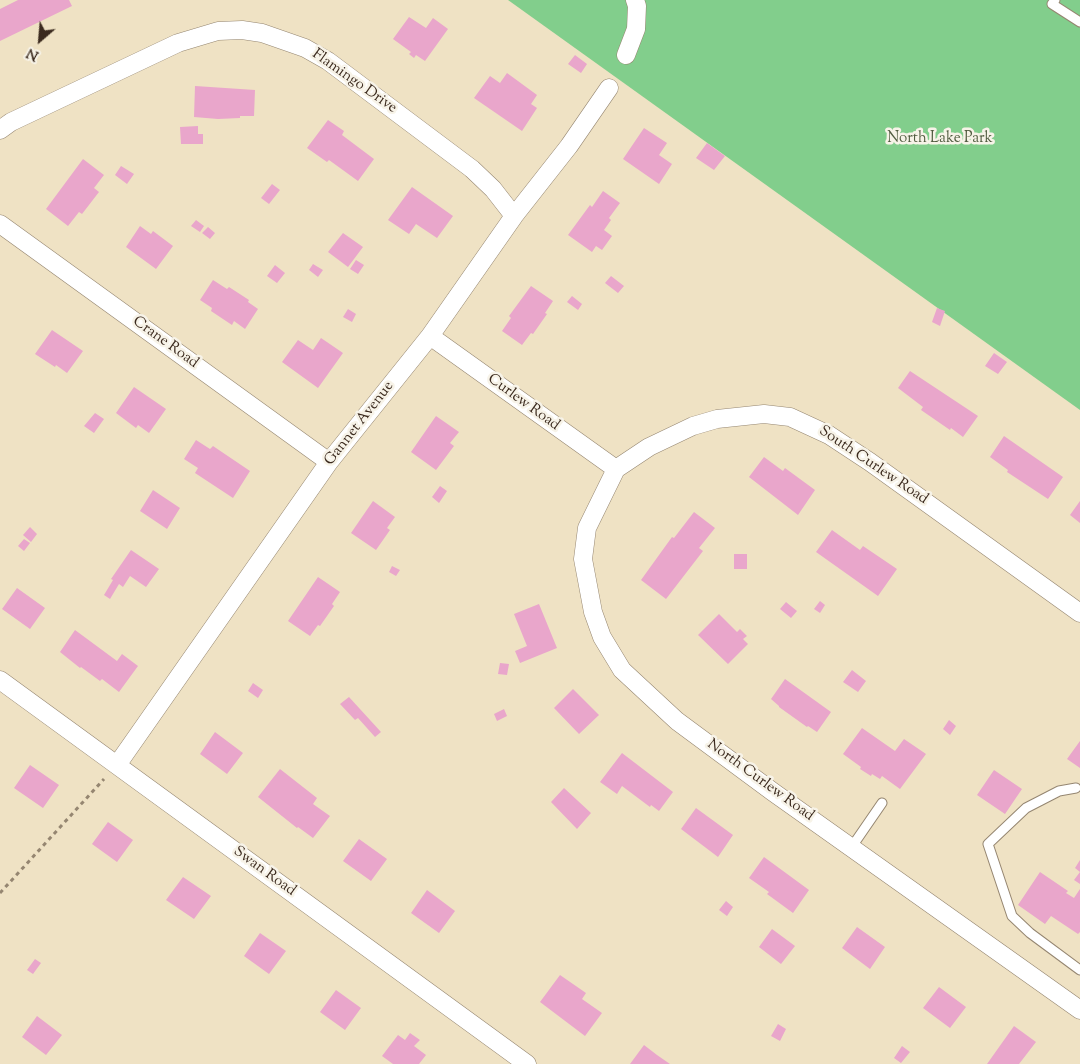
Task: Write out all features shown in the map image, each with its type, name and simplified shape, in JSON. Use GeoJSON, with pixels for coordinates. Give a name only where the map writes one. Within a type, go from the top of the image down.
{"type":"FeatureCollection","features":[{"type":"Feature","properties":{"kind":"street"},"geometry":{"type":"LineString","coordinates":[[626,56],[636,29],[637,6],[635,0]]}},
{"type":"Feature","properties":{"kind":"street","name":"Flamingo Drive"},"geometry":{"type":"LineString","coordinates":[[0,130],[11,122],[178,43],[218,31],[242,30],[262,33],[305,48],[328,62],[472,169],[493,189],[514,216]]}},
{"type":"Feature","properties":{"kind":"street","name":"Gannet Avenue"},"geometry":{"type":"LineString","coordinates":[[117,765],[329,462],[430,336],[514,216],[569,146],[609,88]]}},
{"type":"Feature","properties":{"kind":"street","name":"Crane Road"},"geometry":{"type":"LineString","coordinates":[[0,224],[329,462]]}},
{"type":"Feature","properties":{"kind":"street","name":"Curlew Road"},"geometry":{"type":"LineString","coordinates":[[430,336],[616,469]]}},
{"type":"Feature","properties":{"kind":"street","name":"South Curlew Road"},"geometry":{"type":"LineString","coordinates":[[616,469],[648,447],[693,426],[718,419],[764,414],[790,417],[829,435],[870,462],[1080,612]]}},
{"type":"Feature","properties":{"kind":"street","name":"North Curlew Road"},"geometry":{"type":"LineString","coordinates":[[616,469],[587,528],[584,559],[593,612],[602,637],[622,670],[676,721],[1080,1010]]}},
{"type":"Feature","properties":{"kind":"street","name":"Swan Road"},"geometry":{"type":"LineString","coordinates":[[0,680],[527,1064]]}},
{"type":"Feature","properties":{"kind":"lane"},"geometry":{"type":"LineString","coordinates":[[1055,0],[1052,4],[1080,22]]}},
{"type":"Feature","properties":{"kind":"lane"},"geometry":{"type":"LineString","coordinates":[[1076,788],[1059,791],[1026,808],[988,844],[1012,916],[1030,933],[1080,970]]}},
{"type":"Feature","properties":{"kind":"lane"},"geometry":{"type":"LineString","coordinates":[[851,848],[882,803]]}},
{"type":"Feature","properties":{"kind":"path"},"geometry":{"type":"LineString","coordinates":[[0,893],[117,765]]}},
{"type":"Feature","properties":{"kind":"green space","name":"North Lake Park"},"geometry":{"type":"Polygon","coordinates":[[[508,0],[1080,0],[1080,410],[508,0]]]}},
{"type":"Feature","properties":{"kind":"building"},"geometry":{"type":"Polygon","coordinates":[[[18,0],[69,0],[72,6],[0,41],[0,9],[18,0]]]}},
{"type":"Feature","properties":{"kind":"building"},"geometry":{"type":"Polygon","coordinates":[[[409,17],[426,28],[433,18],[448,29],[425,61],[416,55],[414,58],[409,54],[411,52],[393,39],[409,17]]]}},
{"type":"Feature","properties":{"kind":"building"},"geometry":{"type":"Polygon","coordinates":[[[575,55],[587,64],[581,73],[568,64],[575,55]]]}},
{"type":"Feature","properties":{"kind":"building"},"geometry":{"type":"Polygon","coordinates":[[[507,73],[537,95],[531,104],[537,108],[522,131],[474,98],[490,76],[500,83],[507,73]]]}},
{"type":"Feature","properties":{"kind":"building"},"geometry":{"type":"Polygon","coordinates":[[[195,86],[255,90],[254,116],[218,119],[194,117],[195,86]]]}},
{"type":"Feature","properties":{"kind":"building"},"geometry":{"type":"Polygon","coordinates":[[[328,120],[344,131],[342,135],[374,159],[358,181],[329,160],[327,162],[307,148],[328,120]]]}},
{"type":"Feature","properties":{"kind":"building"},"geometry":{"type":"Polygon","coordinates":[[[198,126],[198,134],[203,134],[203,144],[181,144],[180,127],[198,126]]]}},
{"type":"Feature","properties":{"kind":"building"},"geometry":{"type":"Polygon","coordinates":[[[644,128],[667,143],[659,155],[672,164],[659,184],[623,159],[644,128]]]}},
{"type":"Feature","properties":{"kind":"building"},"geometry":{"type":"Polygon","coordinates":[[[707,143],[725,156],[714,170],[696,158],[707,143]]]}},
{"type":"Feature","properties":{"kind":"building"},"geometry":{"type":"Polygon","coordinates":[[[83,159],[104,175],[94,188],[99,192],[82,214],[79,212],[68,226],[46,209],[83,159]]]}},
{"type":"Feature","properties":{"kind":"building"},"geometry":{"type":"Polygon","coordinates":[[[121,166],[134,174],[127,184],[115,175],[121,166]]]}},
{"type":"Feature","properties":{"kind":"building"},"geometry":{"type":"Polygon","coordinates":[[[272,184],[280,190],[269,204],[261,198],[272,184]]]}},
{"type":"Feature","properties":{"kind":"building"},"geometry":{"type":"Polygon","coordinates":[[[412,187],[453,216],[437,238],[416,224],[409,234],[388,220],[412,187]]]}},
{"type":"Feature","properties":{"kind":"building"},"geometry":{"type":"Polygon","coordinates":[[[603,191],[620,203],[609,218],[611,220],[604,230],[612,236],[602,250],[596,246],[592,252],[568,235],[603,191]]]}},
{"type":"Feature","properties":{"kind":"building"},"geometry":{"type":"Polygon","coordinates":[[[196,220],[204,226],[200,232],[191,226],[196,220]]]}},
{"type":"Feature","properties":{"kind":"building"},"geometry":{"type":"Polygon","coordinates":[[[140,226],[151,234],[153,231],[173,246],[156,269],[126,247],[140,226]]]}},
{"type":"Feature","properties":{"kind":"building"},"geometry":{"type":"Polygon","coordinates":[[[208,227],[215,233],[210,239],[202,233],[208,227]]]}},
{"type":"Feature","properties":{"kind":"building"},"geometry":{"type":"Polygon","coordinates":[[[343,233],[363,247],[348,267],[328,252],[343,233]]]}},
{"type":"Feature","properties":{"kind":"building"},"geometry":{"type":"Polygon","coordinates":[[[356,260],[364,265],[358,274],[350,269],[356,260]]]}},
{"type":"Feature","properties":{"kind":"building"},"geometry":{"type":"Polygon","coordinates":[[[313,264],[323,270],[318,277],[309,270],[313,264]]]}},
{"type":"Feature","properties":{"kind":"building"},"geometry":{"type":"Polygon","coordinates":[[[275,265],[285,273],[277,283],[267,276],[275,265]]]}},
{"type":"Feature","properties":{"kind":"building"},"geometry":{"type":"Polygon","coordinates":[[[611,276],[624,286],[618,293],[605,283],[611,276]]]}},
{"type":"Feature","properties":{"kind":"building"},"geometry":{"type":"Polygon","coordinates":[[[213,280],[227,289],[229,287],[249,300],[248,302],[258,309],[245,329],[234,321],[232,325],[211,311],[212,308],[200,300],[213,280]]]}},
{"type":"Feature","properties":{"kind":"building"},"geometry":{"type":"Polygon","coordinates":[[[531,286],[553,301],[545,313],[547,314],[533,334],[531,333],[522,345],[502,331],[511,318],[509,316],[531,286]]]}},
{"type":"Feature","properties":{"kind":"building"},"geometry":{"type":"Polygon","coordinates":[[[572,296],[582,304],[578,310],[567,302],[572,296]]]}},
{"type":"Feature","properties":{"kind":"building"},"geometry":{"type":"Polygon","coordinates":[[[937,308],[945,311],[940,326],[932,322],[937,308]]]}},
{"type":"Feature","properties":{"kind":"building"},"geometry":{"type":"Polygon","coordinates":[[[348,309],[356,314],[352,322],[343,317],[348,309]]]}},
{"type":"Feature","properties":{"kind":"building"},"geometry":{"type":"Polygon","coordinates":[[[52,330],[83,351],[67,373],[35,354],[52,330]]]}},
{"type":"Feature","properties":{"kind":"building"},"geometry":{"type":"Polygon","coordinates":[[[321,338],[343,353],[318,388],[282,362],[298,340],[313,350],[321,338]]]}},
{"type":"Feature","properties":{"kind":"building"},"geometry":{"type":"Polygon","coordinates":[[[994,353],[1007,362],[998,374],[985,366],[994,353]]]}},
{"type":"Feature","properties":{"kind":"building"},"geometry":{"type":"Polygon","coordinates":[[[910,371],[978,416],[963,437],[921,410],[923,407],[898,388],[910,371]]]}},
{"type":"Feature","properties":{"kind":"building"},"geometry":{"type":"Polygon","coordinates":[[[134,387],[166,409],[149,433],[138,425],[136,428],[116,413],[134,387]]]}},
{"type":"Feature","properties":{"kind":"building"},"geometry":{"type":"Polygon","coordinates":[[[95,413],[104,419],[94,433],[84,426],[95,413]]]}},
{"type":"Feature","properties":{"kind":"building"},"geometry":{"type":"Polygon","coordinates":[[[436,416],[459,432],[450,443],[454,446],[436,470],[411,452],[436,416]]]}},
{"type":"Feature","properties":{"kind":"building"},"geometry":{"type":"Polygon","coordinates":[[[1004,436],[1063,477],[1048,499],[1007,472],[1008,470],[990,457],[1004,436]]]}},
{"type":"Feature","properties":{"kind":"building"},"geometry":{"type":"Polygon","coordinates":[[[196,440],[210,449],[213,446],[250,471],[233,498],[195,473],[198,468],[184,459],[196,440]]]}},
{"type":"Feature","properties":{"kind":"building"},"geometry":{"type":"Polygon","coordinates":[[[764,457],[783,471],[785,468],[815,490],[798,515],[749,477],[764,457]]]}},
{"type":"Feature","properties":{"kind":"building"},"geometry":{"type":"Polygon","coordinates":[[[440,486],[447,491],[439,503],[432,497],[440,486]]]}},
{"type":"Feature","properties":{"kind":"building"},"geometry":{"type":"Polygon","coordinates":[[[153,490],[180,508],[167,529],[140,511],[153,490]]]}},
{"type":"Feature","properties":{"kind":"building"},"geometry":{"type":"Polygon","coordinates":[[[373,501],[395,517],[387,528],[390,530],[376,550],[351,533],[373,501]]]}},
{"type":"Feature","properties":{"kind":"building"},"geometry":{"type":"Polygon","coordinates":[[[1080,501],[1080,523],[1070,515],[1080,501]]]}},
{"type":"Feature","properties":{"kind":"building"},"geometry":{"type":"Polygon","coordinates":[[[694,512],[715,528],[699,548],[703,551],[666,599],[641,580],[672,537],[674,538],[694,512]]]}},
{"type":"Feature","properties":{"kind":"building"},"geometry":{"type":"Polygon","coordinates":[[[30,527],[37,534],[31,542],[23,535],[30,527]]]}},
{"type":"Feature","properties":{"kind":"building"},"geometry":{"type":"Polygon","coordinates":[[[832,530],[860,550],[863,546],[897,569],[878,596],[816,552],[832,530]]]}},
{"type":"Feature","properties":{"kind":"building"},"geometry":{"type":"Polygon","coordinates":[[[24,539],[30,543],[24,551],[18,546],[24,539]]]}},
{"type":"Feature","properties":{"kind":"building"},"geometry":{"type":"Polygon","coordinates":[[[131,550],[159,569],[146,587],[130,576],[123,587],[119,584],[110,599],[104,595],[113,580],[111,579],[131,550]]]}},
{"type":"Feature","properties":{"kind":"building"},"geometry":{"type":"Polygon","coordinates":[[[734,554],[747,554],[747,569],[734,569],[734,554]]]}},
{"type":"Feature","properties":{"kind":"building"},"geometry":{"type":"Polygon","coordinates":[[[392,566],[400,570],[396,576],[389,572],[392,566]]]}},
{"type":"Feature","properties":{"kind":"building"},"geometry":{"type":"Polygon","coordinates":[[[318,577],[340,592],[332,604],[334,606],[320,626],[318,625],[310,636],[288,621],[318,577]]]}},
{"type":"Feature","properties":{"kind":"building"},"geometry":{"type":"Polygon","coordinates":[[[17,588],[45,608],[30,629],[2,609],[17,588]]]}},
{"type":"Feature","properties":{"kind":"building"},"geometry":{"type":"Polygon","coordinates":[[[820,601],[825,605],[820,613],[814,609],[820,601]]]}},
{"type":"Feature","properties":{"kind":"building"},"geometry":{"type":"Polygon","coordinates":[[[786,602],[797,611],[791,618],[780,609],[786,602]]]}},
{"type":"Feature","properties":{"kind":"building"},"geometry":{"type":"Polygon","coordinates":[[[539,604],[557,648],[520,663],[515,651],[527,646],[514,614],[539,604]]]}},
{"type":"Feature","properties":{"kind":"building"},"geometry":{"type":"Polygon","coordinates":[[[719,614],[737,632],[740,629],[747,636],[743,639],[748,644],[728,664],[698,635],[719,614]]]}},
{"type":"Feature","properties":{"kind":"building"},"geometry":{"type":"Polygon","coordinates":[[[75,630],[117,661],[122,654],[138,666],[119,692],[102,679],[100,681],[80,668],[60,652],[75,630]]]}},
{"type":"Feature","properties":{"kind":"building"},"geometry":{"type":"Polygon","coordinates":[[[500,663],[509,664],[507,675],[498,674],[500,663]]]}},
{"type":"Feature","properties":{"kind":"building"},"geometry":{"type":"Polygon","coordinates":[[[852,670],[866,681],[858,692],[843,682],[852,670]]]}},
{"type":"Feature","properties":{"kind":"building"},"geometry":{"type":"Polygon","coordinates":[[[785,679],[831,712],[817,732],[779,707],[771,699],[785,679]]]}},
{"type":"Feature","properties":{"kind":"building"},"geometry":{"type":"Polygon","coordinates":[[[253,683],[263,690],[258,698],[248,691],[253,683]]]}},
{"type":"Feature","properties":{"kind":"building"},"geometry":{"type":"Polygon","coordinates":[[[573,689],[599,715],[579,734],[554,708],[573,689]]]}},
{"type":"Feature","properties":{"kind":"building"},"geometry":{"type":"Polygon","coordinates":[[[349,697],[381,732],[375,737],[358,718],[355,720],[340,704],[349,697]]]}},
{"type":"Feature","properties":{"kind":"building"},"geometry":{"type":"Polygon","coordinates":[[[504,709],[507,716],[497,721],[494,714],[504,709]]]}},
{"type":"Feature","properties":{"kind":"building"},"geometry":{"type":"Polygon","coordinates":[[[949,720],[956,726],[950,735],[943,729],[949,720]]]}},
{"type":"Feature","properties":{"kind":"building"},"geometry":{"type":"Polygon","coordinates":[[[862,728],[895,751],[904,739],[926,754],[900,789],[882,776],[880,779],[872,774],[871,776],[843,754],[862,728]]]}},
{"type":"Feature","properties":{"kind":"building"},"geometry":{"type":"Polygon","coordinates":[[[215,732],[243,753],[227,774],[200,754],[215,732]]]}},
{"type":"Feature","properties":{"kind":"building"},"geometry":{"type":"Polygon","coordinates":[[[1080,741],[1080,768],[1067,759],[1080,741]]]}},
{"type":"Feature","properties":{"kind":"building"},"geometry":{"type":"Polygon","coordinates":[[[622,753],[673,792],[659,811],[651,805],[650,807],[622,786],[617,794],[600,782],[622,753]]]}},
{"type":"Feature","properties":{"kind":"building"},"geometry":{"type":"Polygon","coordinates":[[[30,765],[59,785],[43,808],[14,788],[30,765]]]}},
{"type":"Feature","properties":{"kind":"building"},"geometry":{"type":"Polygon","coordinates":[[[280,769],[317,798],[313,804],[330,816],[313,838],[297,828],[258,797],[280,769]]]}},
{"type":"Feature","properties":{"kind":"building"},"geometry":{"type":"Polygon","coordinates":[[[994,770],[1022,789],[1005,814],[977,795],[994,770]]]}},
{"type":"Feature","properties":{"kind":"building"},"geometry":{"type":"Polygon","coordinates":[[[564,788],[591,813],[577,829],[551,802],[564,788]]]}},
{"type":"Feature","properties":{"kind":"building"},"geometry":{"type":"Polygon","coordinates":[[[696,808],[733,835],[718,857],[681,829],[696,808]]]}},
{"type":"Feature","properties":{"kind":"building"},"geometry":{"type":"Polygon","coordinates":[[[108,822],[133,840],[117,862],[92,844],[108,822]]]}},
{"type":"Feature","properties":{"kind":"building"},"geometry":{"type":"Polygon","coordinates":[[[359,839],[387,859],[371,881],[343,861],[359,839]]]}},
{"type":"Feature","properties":{"kind":"building"},"geometry":{"type":"Polygon","coordinates":[[[764,857],[809,890],[793,913],[749,878],[764,857]]]}},
{"type":"Feature","properties":{"kind":"building"},"geometry":{"type":"Polygon","coordinates":[[[1080,860],[1080,872],[1075,868],[1080,860]]]}},
{"type":"Feature","properties":{"kind":"building"},"geometry":{"type":"Polygon","coordinates":[[[1040,872],[1068,891],[1066,893],[1074,898],[1080,889],[1080,932],[1078,934],[1051,916],[1045,924],[1018,905],[1040,872]]]}},
{"type":"Feature","properties":{"kind":"building"},"geometry":{"type":"Polygon","coordinates":[[[1080,872],[1080,884],[1074,880],[1080,872]]]}},
{"type":"Feature","properties":{"kind":"building"},"geometry":{"type":"Polygon","coordinates":[[[183,877],[211,896],[194,919],[166,900],[183,877]]]}},
{"type":"Feature","properties":{"kind":"building"},"geometry":{"type":"Polygon","coordinates":[[[427,890],[455,911],[439,933],[411,913],[427,890]]]}},
{"type":"Feature","properties":{"kind":"building"},"geometry":{"type":"Polygon","coordinates":[[[726,901],[733,907],[727,916],[719,910],[726,901]]]}},
{"type":"Feature","properties":{"kind":"building"},"geometry":{"type":"Polygon","coordinates":[[[857,927],[885,947],[870,969],[842,948],[857,927]]]}},
{"type":"Feature","properties":{"kind":"building"},"geometry":{"type":"Polygon","coordinates":[[[772,929],[795,946],[781,964],[759,947],[772,929]]]}},
{"type":"Feature","properties":{"kind":"building"},"geometry":{"type":"Polygon","coordinates":[[[260,933],[286,951],[269,974],[244,956],[260,933]]]}},
{"type":"Feature","properties":{"kind":"building"},"geometry":{"type":"Polygon","coordinates":[[[35,959],[41,963],[33,974],[27,970],[35,959]]]}},
{"type":"Feature","properties":{"kind":"building"},"geometry":{"type":"Polygon","coordinates":[[[560,975],[586,993],[582,999],[602,1013],[585,1036],[540,1002],[560,975]]]}},
{"type":"Feature","properties":{"kind":"building"},"geometry":{"type":"Polygon","coordinates":[[[939,987],[966,1007],[950,1028],[923,1008],[939,987]]]}},
{"type":"Feature","properties":{"kind":"building"},"geometry":{"type":"Polygon","coordinates":[[[336,990],[361,1008],[345,1030],[320,1012],[336,990]]]}},
{"type":"Feature","properties":{"kind":"building"},"geometry":{"type":"Polygon","coordinates":[[[37,1016],[62,1035],[46,1055],[22,1037],[37,1016]]]}},
{"type":"Feature","properties":{"kind":"building"},"geometry":{"type":"Polygon","coordinates":[[[778,1024],[786,1029],[780,1041],[771,1036],[778,1024]]]}},
{"type":"Feature","properties":{"kind":"building"},"geometry":{"type":"Polygon","coordinates":[[[1014,1026],[1036,1042],[1019,1064],[987,1064],[1014,1026]]]}},
{"type":"Feature","properties":{"kind":"building"},"geometry":{"type":"Polygon","coordinates":[[[410,1033],[420,1040],[414,1046],[426,1055],[419,1064],[393,1064],[382,1056],[398,1035],[405,1040],[410,1033]]]}},
{"type":"Feature","properties":{"kind":"building"},"geometry":{"type":"Polygon","coordinates":[[[644,1045],[657,1055],[670,1064],[630,1064],[644,1045]]]}},
{"type":"Feature","properties":{"kind":"building"},"geometry":{"type":"Polygon","coordinates":[[[902,1046],[910,1052],[901,1063],[894,1058],[902,1046]]]}}]}
